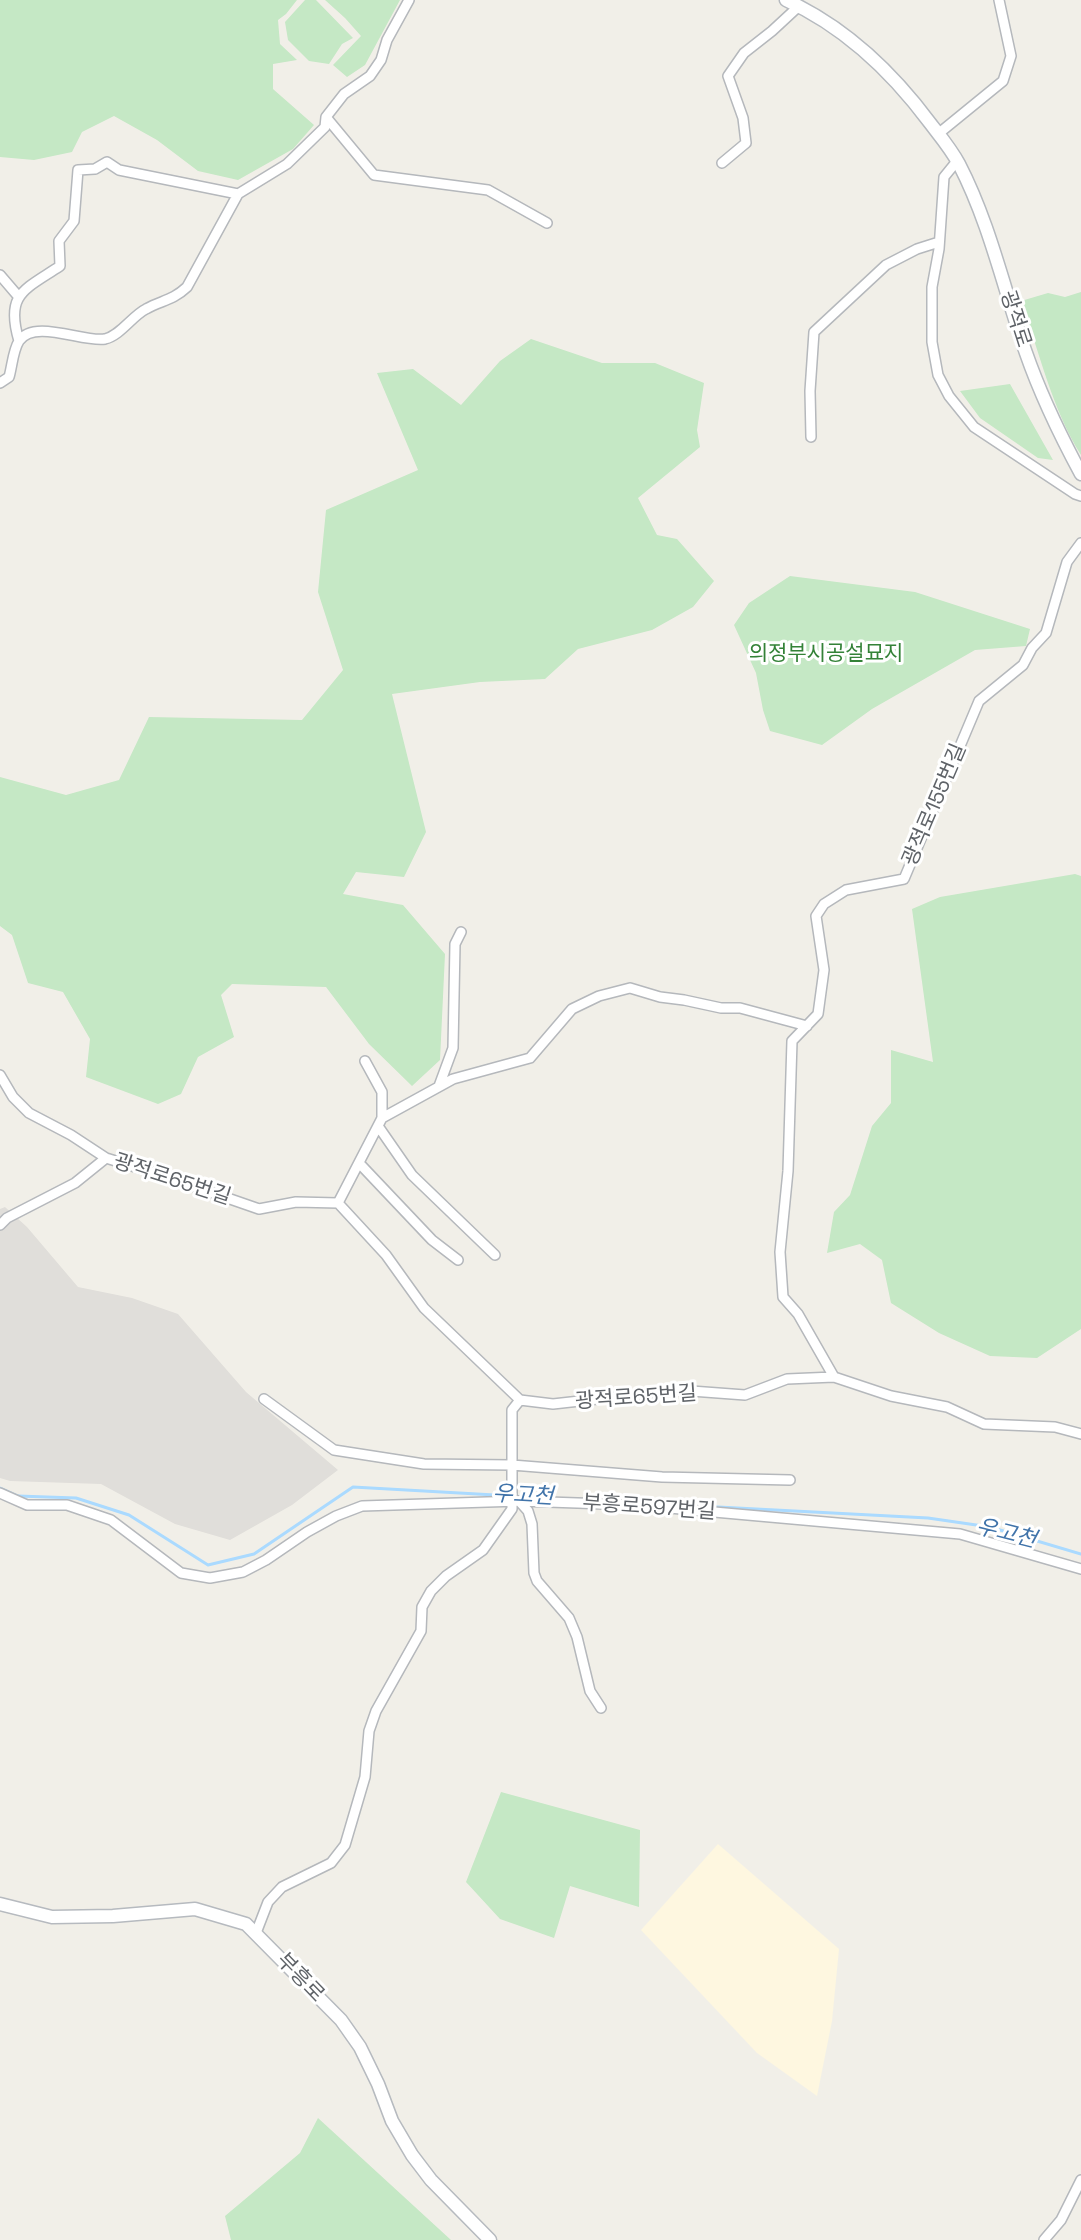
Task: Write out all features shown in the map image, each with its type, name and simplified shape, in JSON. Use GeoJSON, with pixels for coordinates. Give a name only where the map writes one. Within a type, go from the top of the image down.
{"type":"FeatureCollection","features":[{"type":"Feature","properties":{"kind":"main road","name":"광적로"},"geometry":{"type":"LineString","coordinates":[[786,0],[829,24],[871,56],[910,96],[957,161],[988,233],[1026,354],[1048,412],[1081,474]]}},
{"type":"Feature","properties":{"kind":"main road","name":"부흥로"},"geometry":{"type":"LineString","coordinates":[[0,1904],[52,1917],[112,1916],[195,1908],[246,1924],[341,2020],[360,2047],[378,2084],[392,2121],[412,2155],[431,2180],[490,2240]]}},
{"type":"Feature","properties":{"kind":"street"},"geometry":{"type":"LineString","coordinates":[[19,341],[29,334],[44,331],[103,339],[114,335],[146,309],[176,297],[187,287],[238,194],[286,164],[325,127],[326,117],[344,94],[370,76],[381,60],[387,40],[409,0]]}},
{"type":"Feature","properties":{"kind":"street"},"geometry":{"type":"LineString","coordinates":[[938,134],[1003,81],[1011,56],[999,0]]}},
{"type":"Feature","properties":{"kind":"street"},"geometry":{"type":"LineString","coordinates":[[722,163],[746,143],[743,118],[728,76],[744,53],[799,6]]}},
{"type":"Feature","properties":{"kind":"street"},"geometry":{"type":"LineString","coordinates":[[326,117],[374,175],[488,190],[547,223]]}},
{"type":"Feature","properties":{"kind":"street"},"geometry":{"type":"LineString","coordinates":[[957,161],[944,177],[939,242],[932,287],[932,342],[935,365],[949,396],[974,427],[1075,494],[1081,495]]}},
{"type":"Feature","properties":{"kind":"street"},"geometry":{"type":"LineString","coordinates":[[0,382],[9,378],[19,341],[14,322],[18,296],[60,266],[59,241],[74,221],[78,170],[95,169],[107,162],[119,170],[238,194]]}},
{"type":"Feature","properties":{"kind":"street"},"geometry":{"type":"LineString","coordinates":[[811,437],[810,391],[814,332],[886,265],[917,249],[939,242]]}},
{"type":"Feature","properties":{"kind":"street"},"geometry":{"type":"LineString","coordinates":[[0,275],[18,296]]}},
{"type":"Feature","properties":{"kind":"street","name":"광적로155번길"},"geometry":{"type":"LineString","coordinates":[[834,1377],[798,1314],[783,1297],[780,1252],[788,1171],[792,1041],[818,1014],[824,970],[816,916],[824,904],[846,890],[904,879],[979,701],[1023,665],[1032,648],[1046,633],[1067,562],[1081,543]]}},
{"type":"Feature","properties":{"kind":"street"},"geometry":{"type":"LineString","coordinates":[[439,1086],[453,1048],[455,944],[461,932]]}},
{"type":"Feature","properties":{"kind":"street"},"geometry":{"type":"LineString","coordinates":[[380,1122],[453,1078],[530,1058],[572,1009],[599,996],[630,988],[660,997],[721,1008],[740,1008],[807,1026]]}},
{"type":"Feature","properties":{"kind":"street"},"geometry":{"type":"LineString","coordinates":[[256,1933],[268,1902],[282,1887],[331,1863],[345,1845],[365,1777],[369,1731],[386,1694],[422,1632],[422,1606],[431,1591],[446,1576],[483,1551],[512,1509],[514,1500],[512,1410],[520,1400],[424,1308],[386,1255],[338,1203],[380,1122],[382,1092],[365,1061]]}},
{"type":"Feature","properties":{"kind":"street","name":"광적로65번길"},"geometry":{"type":"LineString","coordinates":[[0,1075],[13,1096],[29,1113],[71,1135],[106,1158],[259,1209],[296,1202],[338,1203]]}},
{"type":"Feature","properties":{"kind":"street"},"geometry":{"type":"LineString","coordinates":[[380,1122],[412,1175],[495,1255]]}},
{"type":"Feature","properties":{"kind":"street"},"geometry":{"type":"LineString","coordinates":[[0,1225],[8,1218],[75,1183],[106,1158]]}},
{"type":"Feature","properties":{"kind":"street"},"geometry":{"type":"LineString","coordinates":[[359,1163],[432,1240],[458,1260]]}},
{"type":"Feature","properties":{"kind":"street","name":"광적로65번길"},"geometry":{"type":"LineString","coordinates":[[520,1400],[553,1404],[678,1390],[745,1395],[787,1378],[834,1377],[891,1396],[947,1407],[984,1424],[1055,1427],[1081,1434]]}},
{"type":"Feature","properties":{"kind":"street"},"geometry":{"type":"LineString","coordinates":[[264,1399],[334,1450],[424,1464],[512,1467],[662,1477],[790,1480]]}},
{"type":"Feature","properties":{"kind":"street","name":"부흥로597번길"},"geometry":{"type":"LineString","coordinates":[[0,1493],[27,1505],[67,1505],[111,1520],[181,1573],[210,1578],[243,1572],[266,1560],[307,1532],[336,1516],[362,1506],[514,1500],[636,1505],[960,1534],[1081,1569]]}},
{"type":"Feature","properties":{"kind":"street"},"geometry":{"type":"LineString","coordinates":[[514,1500],[528,1511],[532,1524],[534,1573],[537,1581],[569,1618],[577,1637],[590,1692],[601,1708]]}},
{"type":"Feature","properties":{"kind":"street"},"geometry":{"type":"LineString","coordinates":[[1044,2240],[1061,2220],[1081,2180]]}},
{"type":"Feature","properties":{"kind":"shaded area"},"geometry":{"type":"Polygon","coordinates":[[[5,1207],[27,1227],[78,1287],[132,1298],[178,1314],[246,1392],[338,1470],[292,1505],[230,1540],[175,1524],[101,1484],[10,1481],[0,1478],[0,1209],[5,1207]]]}},
{"type":"Feature","properties":{"kind":"shaded area"},"geometry":{"type":"Polygon","coordinates":[[[718,1844],[839,1949],[832,2021],[817,2096],[757,2053],[641,1930],[718,1844]]]}},
{"type":"Feature","properties":{"kind":"green space"},"geometry":{"type":"Polygon","coordinates":[[[0,0],[297,0],[278,20],[280,44],[297,60],[273,64],[273,89],[314,125],[293,149],[238,180],[198,171],[157,140],[114,116],[82,132],[72,152],[34,160],[0,157],[0,0]]]}},
{"type":"Feature","properties":{"kind":"green space"},"geometry":{"type":"Polygon","coordinates":[[[305,0],[316,0],[353,38],[342,44],[329,64],[309,61],[288,40],[285,22],[305,0]]]}},
{"type":"Feature","properties":{"kind":"green space"},"geometry":{"type":"Polygon","coordinates":[[[325,0],[400,0],[365,65],[347,77],[333,65],[361,36],[325,0]]]}},
{"type":"Feature","properties":{"kind":"green space"},"geometry":{"type":"Polygon","coordinates":[[[1081,292],[1081,455],[1054,399],[1021,301],[1048,293],[1065,297],[1081,292]]]}},
{"type":"Feature","properties":{"kind":"green space"},"geometry":{"type":"Polygon","coordinates":[[[531,339],[602,363],[655,363],[704,383],[697,430],[700,447],[638,498],[657,535],[677,539],[714,581],[693,607],[652,630],[578,649],[545,679],[480,682],[392,694],[426,832],[404,877],[356,872],[343,894],[403,905],[445,954],[440,1060],[412,1086],[369,1044],[326,987],[232,984],[221,995],[234,1037],[198,1057],[181,1094],[158,1104],[86,1077],[90,1039],[63,992],[28,983],[12,935],[0,926],[0,777],[66,795],[119,780],[149,717],[302,720],[343,670],[318,592],[326,510],[418,470],[377,373],[413,369],[461,405],[500,361],[531,339]]]}},
{"type":"Feature","properties":{"kind":"green space"},"geometry":{"type":"Polygon","coordinates":[[[1010,384],[1053,460],[1038,458],[980,418],[960,391],[1010,384]]]}},
{"type":"Feature","properties":{"kind":"green space","name":"의정부시공설묘지"},"geometry":{"type":"Polygon","coordinates":[[[790,576],[915,592],[1030,629],[1026,646],[975,650],[872,709],[822,745],[770,731],[763,710],[756,673],[734,625],[749,603],[790,576]]]}},
{"type":"Feature","properties":{"kind":"green space"},"geometry":{"type":"Polygon","coordinates":[[[1075,874],[1081,876],[1081,1329],[1037,1358],[990,1356],[939,1333],[891,1303],[882,1260],[860,1244],[827,1253],[834,1212],[850,1195],[872,1126],[891,1103],[891,1050],[933,1062],[912,909],[940,897],[1075,874]]]}},
{"type":"Feature","properties":{"kind":"green space"},"geometry":{"type":"Polygon","coordinates":[[[501,1792],[640,1830],[639,1907],[570,1886],[554,1938],[500,1919],[466,1882],[501,1792]]]}},
{"type":"Feature","properties":{"kind":"green space"},"geometry":{"type":"Polygon","coordinates":[[[318,2118],[451,2240],[231,2240],[225,2216],[300,2153],[318,2118]]]}},
{"type":"Feature","properties":{"kind":"waterway","name":"우고천"},"geometry":{"type":"LineString","coordinates":[[0,1488],[18,1496],[76,1498],[129,1515],[208,1565],[254,1554],[353,1487],[548,1498]]}},
{"type":"Feature","properties":{"kind":"waterway","name":"우고천"},"geometry":{"type":"LineString","coordinates":[[680,1505],[928,1518],[990,1527],[1081,1554]]}}]}
